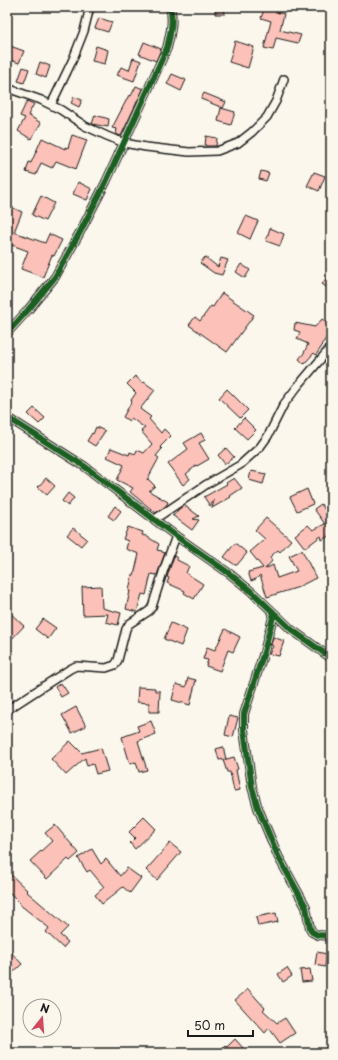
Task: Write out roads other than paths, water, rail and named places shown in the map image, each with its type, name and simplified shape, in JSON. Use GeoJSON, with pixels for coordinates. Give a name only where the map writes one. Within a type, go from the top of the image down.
{"type":"FeatureCollection","features":[{"type":"Feature","properties":{"kind":"street"},"geometry":{"type":"LineString","coordinates":[[51,105],[73,59],[84,31],[90,7]]}},
{"type":"Feature","properties":{"kind":"street"},"geometry":{"type":"LineString","coordinates":[[7,333],[55,277],[124,143],[167,48],[171,32],[170,7]]}},
{"type":"Feature","properties":{"kind":"street"},"geometry":{"type":"LineString","coordinates":[[7,88],[41,100],[61,110],[85,126],[124,143],[189,152],[217,151],[238,143],[267,117],[276,101],[284,78]]}},
{"type":"Feature","properties":{"kind":"street"},"geometry":{"type":"LineString","coordinates":[[155,519],[207,484],[240,465],[260,448],[268,436],[284,404],[331,348]]}},
{"type":"Feature","properties":{"kind":"street"},"geometry":{"type":"LineString","coordinates":[[7,417],[84,466],[247,588],[292,630],[331,658]]}},
{"type":"Feature","properties":{"kind":"street"},"geometry":{"type":"LineString","coordinates":[[7,710],[76,666],[106,668],[115,665],[118,660],[126,629],[129,624],[149,611],[152,607],[176,536]]}},
{"type":"Feature","properties":{"kind":"street"},"geometry":{"type":"LineString","coordinates":[[274,613],[264,652],[244,714],[244,730],[252,787],[258,808],[278,856],[306,907],[312,932],[318,935],[331,936]]}}]}
